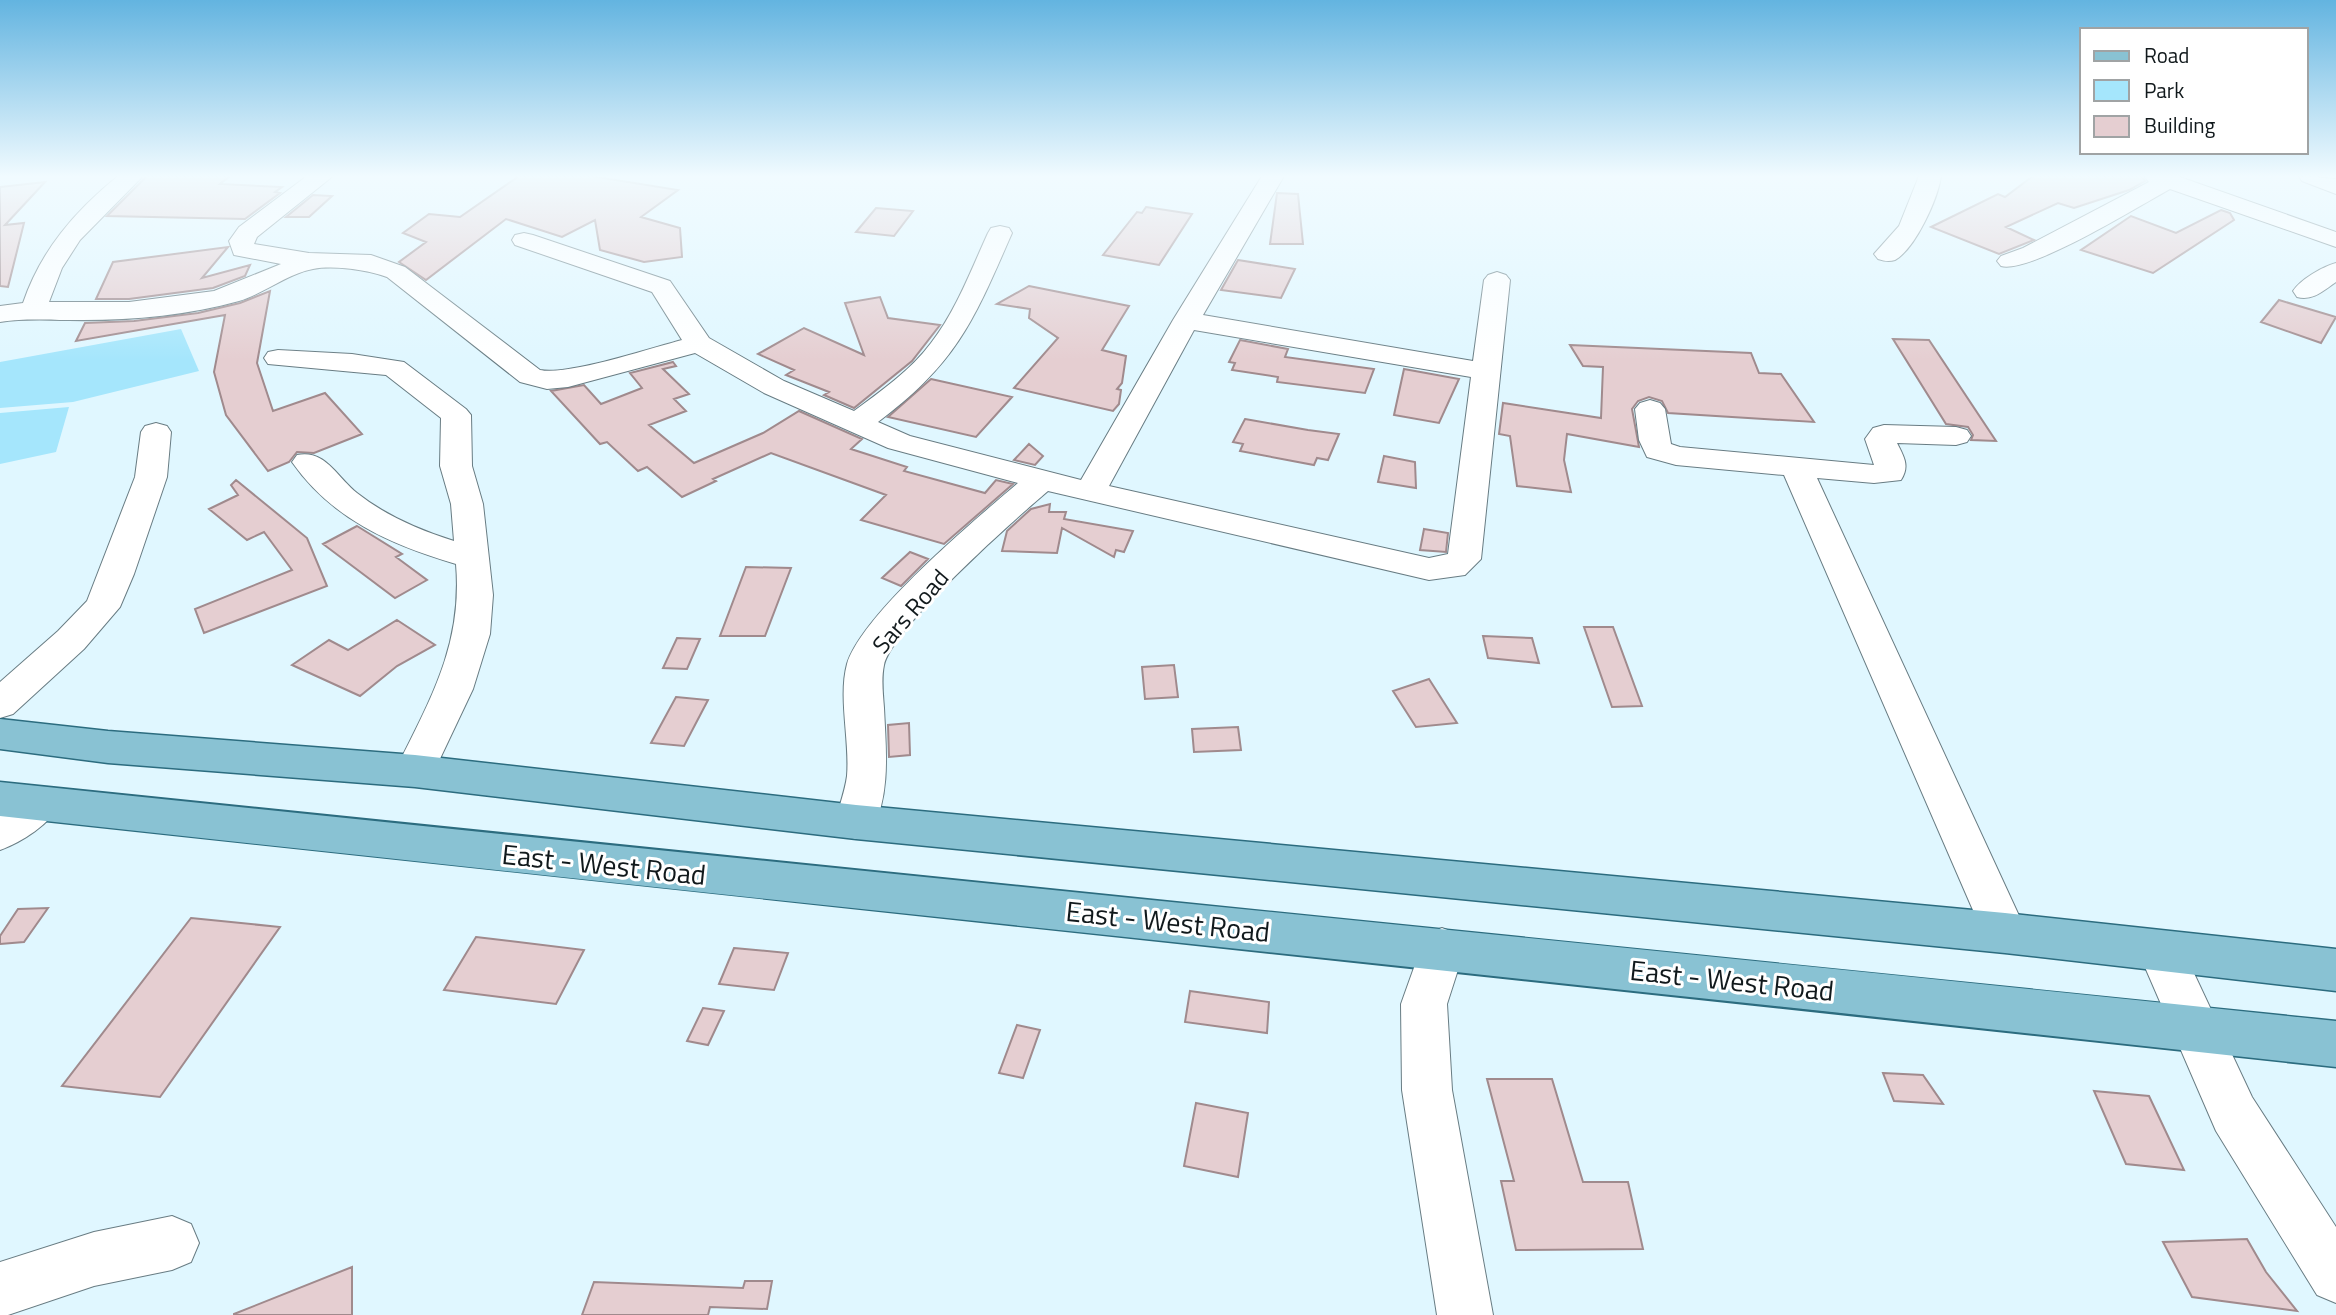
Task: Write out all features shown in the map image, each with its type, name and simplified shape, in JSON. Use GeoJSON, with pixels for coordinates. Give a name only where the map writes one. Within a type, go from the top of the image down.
{"type":"FeatureCollection","features":[{"type":"Feature","properties":{"kind":"main road"},"geometry":{"type":"LineString","coordinates":[[0,734],[108,747],[415,771],[856,822],[2005,933],[2336,970]]}},
{"type":"Feature","properties":{"kind":"main road","name":"East - West Road"},"geometry":{"type":"LineString","coordinates":[[20,801],[819,887],[1443,948],[2336,1044]]}},
{"type":"Feature","properties":{"kind":"street"},"geometry":{"type":"LineString","coordinates":[[34,309],[41,282],[58,250],[69,237]]}},
{"type":"Feature","properties":{"kind":"street"},"geometry":{"type":"LineString","coordinates":[[245,237],[241,241],[243,250],[309,261],[371,263],[396,272],[530,376],[547,380],[568,378],[699,344]]}},
{"type":"Feature","properties":{"kind":"street"},"geometry":{"type":"LineString","coordinates":[[858,422],[903,389],[940,350],[961,316],[998,237]]}},
{"type":"Feature","properties":{"kind":"street"},"geometry":{"type":"LineString","coordinates":[[1090,492],[1186,320],[1236,237]]}},
{"type":"Feature","properties":{"kind":"street"},"geometry":{"type":"LineString","coordinates":[[1887,254],[1902,237]]}},
{"type":"Feature","properties":{"kind":"street"},"geometry":{"type":"LineString","coordinates":[[2010,261],[2032,253],[2059,237]]}},
{"type":"Feature","properties":{"kind":"street"},"geometry":{"type":"LineString","coordinates":[[524,240],[661,287],[699,344],[774,387],[899,442],[1090,492],[1429,569],[1453,567],[1464,559],[1497,280]]}},
{"type":"Feature","properties":{"kind":"street"},"geometry":{"type":"LineString","coordinates":[[0,314],[34,309],[68,312],[118,311],[215,299],[233,294],[309,261]]}},
{"type":"Feature","properties":{"kind":"street"},"geometry":{"type":"LineString","coordinates":[[2306,291],[2336,271]]}},
{"type":"Feature","properties":{"kind":"street"},"geometry":{"type":"LineString","coordinates":[[1186,320],[1485,371]]}},
{"type":"Feature","properties":{"kind":"street"},"geometry":{"type":"LineString","coordinates":[[278,358],[352,362],[394,368],[456,415],[456,466],[467,504],[476,595],[472,634],[454,690],[415,771]]}},
{"type":"Feature","properties":{"kind":"street"},"geometry":{"type":"LineString","coordinates":[[1650,410],[1653,420],[1652,439],[1658,450],[1676,456],[1874,474],[1890,473],[1891,463],[1880,439],[1884,434],[1956,436]]}},
{"type":"Feature","properties":{"kind":"street"},"geometry":{"type":"LineString","coordinates":[[0,704],[71,640],[102,607],[117,575],[151,477],[156,432]]}},
{"type":"Feature","properties":{"kind":"street"},"geometry":{"type":"LineString","coordinates":[[308,462],[332,491],[366,517],[419,543],[471,557]]}},
{"type":"Feature","properties":{"kind":"street"},"geometry":{"type":"LineString","coordinates":[[1796,466],[2005,933]]}},
{"type":"Feature","properties":{"kind":"street","name":"Sars Road"},"geometry":{"type":"LineString","coordinates":[[856,822],[867,776],[864,680],[866,663],[875,646],[908,604],[996,519],[1042,480]]}},
{"type":"Feature","properties":{"kind":"street"},"geometry":{"type":"LineString","coordinates":[[0,833],[20,801]]}},
{"type":"Feature","properties":{"kind":"street"},"geometry":{"type":"LineString","coordinates":[[1443,948],[1424,1004],[1426,1090],[1465,1315]]}},
{"type":"Feature","properties":{"kind":"street"},"geometry":{"type":"LineString","coordinates":[[2161,951],[2234,1114],[2336,1276]]}},
{"type":"Feature","properties":{"kind":"street"},"geometry":{"type":"LineString","coordinates":[[0,1290],[94,1259],[172,1243]]}},
{"type":"Feature","properties":{"kind":"green space"},"geometry":{"type":"Polygon","coordinates":[[[181,329],[199,371],[73,402],[0,408],[0,362],[181,329]]]}},
{"type":"Feature","properties":{"kind":"green space"},"geometry":{"type":"Polygon","coordinates":[[[69,407],[56,452],[0,464],[0,413],[69,407]]]}},
{"type":"Feature","properties":{"kind":"building"},"geometry":{"type":"Polygon","coordinates":[[[0,237],[20,237],[8,287],[0,286],[0,237]]]}},
{"type":"Feature","properties":{"kind":"building"},"geometry":{"type":"Polygon","coordinates":[[[414,237],[482,237],[426,280],[399,262],[426,242],[414,237]]]}},
{"type":"Feature","properties":{"kind":"building"},"geometry":{"type":"Polygon","coordinates":[[[598,237],[681,237],[682,257],[644,262],[600,250],[598,237]]]}},
{"type":"Feature","properties":{"kind":"building"},"geometry":{"type":"Polygon","coordinates":[[[1117,237],[1177,237],[1159,265],[1103,255],[1117,237]]]}},
{"type":"Feature","properties":{"kind":"building"},"geometry":{"type":"Polygon","coordinates":[[[1271,237],[1302,237],[1303,244],[1270,244],[1271,237]]]}},
{"type":"Feature","properties":{"kind":"building"},"geometry":{"type":"Polygon","coordinates":[[[1957,237],[2028,237],[2034,240],[1999,254],[1957,237]]]}},
{"type":"Feature","properties":{"kind":"building"},"geometry":{"type":"Polygon","coordinates":[[[2100,237],[2207,237],[2153,273],[2081,250],[2100,237]]]}},
{"type":"Feature","properties":{"kind":"building"},"geometry":{"type":"Polygon","coordinates":[[[228,247],[202,278],[250,265],[245,276],[213,288],[129,299],[96,299],[113,262],[228,247]]]}},
{"type":"Feature","properties":{"kind":"building"},"geometry":{"type":"Polygon","coordinates":[[[1238,260],[1295,269],[1281,298],[1221,290],[1238,260]]]}},
{"type":"Feature","properties":{"kind":"building"},"geometry":{"type":"Polygon","coordinates":[[[1029,286],[1129,306],[1102,350],[1126,356],[1122,383],[1117,389],[1121,390],[1119,404],[1113,411],[1014,388],[1058,338],[1029,318],[1030,309],[997,304],[1029,286]]]}},
{"type":"Feature","properties":{"kind":"building"},"geometry":{"type":"Polygon","coordinates":[[[270,291],[257,363],[273,411],[325,393],[362,434],[314,453],[297,452],[289,462],[268,471],[226,415],[214,372],[225,315],[76,341],[85,323],[134,321],[198,313],[240,303],[270,291]]]}},
{"type":"Feature","properties":{"kind":"building"},"geometry":{"type":"Polygon","coordinates":[[[880,297],[888,318],[940,325],[912,361],[854,408],[824,395],[829,392],[786,375],[794,370],[758,354],[804,328],[864,355],[845,303],[880,297]]]}},
{"type":"Feature","properties":{"kind":"building"},"geometry":{"type":"Polygon","coordinates":[[[2279,300],[2336,317],[2321,343],[2261,322],[2279,300]]]}},
{"type":"Feature","properties":{"kind":"building"},"geometry":{"type":"Polygon","coordinates":[[[1893,339],[1929,340],[1996,441],[1971,440],[1973,435],[1968,427],[1946,424],[1893,339]]]}},
{"type":"Feature","properties":{"kind":"building"},"geometry":{"type":"Polygon","coordinates":[[[1240,340],[1288,349],[1285,357],[1374,369],[1365,393],[1277,382],[1278,377],[1232,370],[1235,363],[1229,362],[1240,340]]]}},
{"type":"Feature","properties":{"kind":"building"},"geometry":{"type":"Polygon","coordinates":[[[1570,345],[1751,353],[1759,373],[1781,374],[1814,422],[1668,413],[1662,401],[1649,397],[1638,401],[1632,409],[1639,447],[1567,434],[1564,460],[1571,492],[1517,486],[1510,436],[1499,434],[1503,403],[1601,418],[1603,367],[1583,366],[1570,345]]]}},
{"type":"Feature","properties":{"kind":"building"},"geometry":{"type":"Polygon","coordinates":[[[673,362],[676,366],[663,369],[689,394],[674,399],[686,411],[649,425],[694,463],[763,433],[799,411],[862,439],[851,449],[907,467],[904,471],[985,493],[996,480],[1013,484],[944,544],[861,520],[886,495],[771,453],[713,479],[716,481],[682,497],[647,467],[638,471],[607,442],[600,444],[551,391],[584,385],[601,404],[642,388],[630,373],[673,362]]]}},
{"type":"Feature","properties":{"kind":"building"},"geometry":{"type":"Polygon","coordinates":[[[1404,369],[1459,379],[1439,423],[1394,415],[1404,369]]]}},
{"type":"Feature","properties":{"kind":"building"},"geometry":{"type":"Polygon","coordinates":[[[931,379],[1012,397],[976,437],[888,417],[931,379]]]}},
{"type":"Feature","properties":{"kind":"building"},"geometry":{"type":"Polygon","coordinates":[[[1245,419],[1339,434],[1328,460],[1317,458],[1314,465],[1240,451],[1243,444],[1233,442],[1245,419]]]}},
{"type":"Feature","properties":{"kind":"building"},"geometry":{"type":"Polygon","coordinates":[[[1029,444],[1043,456],[1035,465],[1014,460],[1029,444]]]}},
{"type":"Feature","properties":{"kind":"building"},"geometry":{"type":"Polygon","coordinates":[[[1384,456],[1415,462],[1416,488],[1378,482],[1384,456]]]}},
{"type":"Feature","properties":{"kind":"building"},"geometry":{"type":"Polygon","coordinates":[[[236,480],[307,538],[327,586],[204,633],[195,609],[292,570],[264,532],[247,540],[209,509],[238,495],[231,485],[236,480]]]}},
{"type":"Feature","properties":{"kind":"building"},"geometry":{"type":"Polygon","coordinates":[[[1050,504],[1049,512],[1066,512],[1064,519],[1133,531],[1124,552],[1116,550],[1114,557],[1062,528],[1057,553],[1002,551],[1007,531],[1031,509],[1050,504]]]}},
{"type":"Feature","properties":{"kind":"building"},"geometry":{"type":"Polygon","coordinates":[[[357,526],[402,554],[396,557],[427,580],[395,598],[323,544],[357,526]]]}},
{"type":"Feature","properties":{"kind":"building"},"geometry":{"type":"Polygon","coordinates":[[[1424,529],[1448,533],[1446,552],[1420,550],[1424,529]]]}},
{"type":"Feature","properties":{"kind":"building"},"geometry":{"type":"Polygon","coordinates":[[[910,552],[928,559],[901,586],[882,578],[910,552]]]}},
{"type":"Feature","properties":{"kind":"building"},"geometry":{"type":"Polygon","coordinates":[[[746,567],[791,568],[765,636],[720,636],[746,567]]]}},
{"type":"Feature","properties":{"kind":"building"},"geometry":{"type":"Polygon","coordinates":[[[397,620],[435,645],[397,666],[360,696],[292,665],[329,640],[348,650],[397,620]]]}},
{"type":"Feature","properties":{"kind":"building"},"geometry":{"type":"Polygon","coordinates":[[[1584,627],[1613,627],[1642,706],[1612,707],[1584,627]]]}},
{"type":"Feature","properties":{"kind":"building"},"geometry":{"type":"Polygon","coordinates":[[[1483,636],[1532,638],[1539,663],[1488,658],[1483,636]]]}},
{"type":"Feature","properties":{"kind":"building"},"geometry":{"type":"Polygon","coordinates":[[[677,638],[700,639],[687,669],[663,668],[677,638]]]}},
{"type":"Feature","properties":{"kind":"building"},"geometry":{"type":"Polygon","coordinates":[[[1174,665],[1178,697],[1145,699],[1142,667],[1174,665]]]}},
{"type":"Feature","properties":{"kind":"building"},"geometry":{"type":"Polygon","coordinates":[[[1429,679],[1457,723],[1416,727],[1393,691],[1429,679]]]}},
{"type":"Feature","properties":{"kind":"building"},"geometry":{"type":"Polygon","coordinates":[[[676,697],[708,700],[684,746],[651,743],[676,697]]]}},
{"type":"Feature","properties":{"kind":"building"},"geometry":{"type":"Polygon","coordinates":[[[909,723],[910,755],[889,757],[888,725],[909,723]]]}},
{"type":"Feature","properties":{"kind":"building"},"geometry":{"type":"Polygon","coordinates":[[[1238,727],[1241,750],[1194,752],[1192,729],[1238,727]]]}},
{"type":"Feature","properties":{"kind":"building"},"geometry":{"type":"Polygon","coordinates":[[[48,908],[24,942],[0,944],[0,936],[18,909],[48,908]]]}},
{"type":"Feature","properties":{"kind":"building"},"geometry":{"type":"Polygon","coordinates":[[[191,918],[280,927],[160,1097],[62,1086],[191,918]]]}},
{"type":"Feature","properties":{"kind":"building"},"geometry":{"type":"Polygon","coordinates":[[[476,937],[584,950],[556,1004],[444,990],[476,937]]]}},
{"type":"Feature","properties":{"kind":"building"},"geometry":{"type":"Polygon","coordinates":[[[734,948],[788,953],[774,990],[719,984],[734,948]]]}},
{"type":"Feature","properties":{"kind":"building"},"geometry":{"type":"Polygon","coordinates":[[[1190,991],[1269,1002],[1267,1033],[1185,1022],[1190,991]]]}},
{"type":"Feature","properties":{"kind":"building"},"geometry":{"type":"Polygon","coordinates":[[[703,1008],[724,1011],[708,1045],[687,1041],[703,1008]]]}},
{"type":"Feature","properties":{"kind":"building"},"geometry":{"type":"Polygon","coordinates":[[[1017,1025],[1040,1030],[1023,1078],[999,1073],[1017,1025]]]}},
{"type":"Feature","properties":{"kind":"building"},"geometry":{"type":"Polygon","coordinates":[[[1883,1073],[1923,1075],[1943,1104],[1894,1101],[1883,1073]]]}},
{"type":"Feature","properties":{"kind":"building"},"geometry":{"type":"Polygon","coordinates":[[[1487,1079],[1552,1079],[1583,1182],[1628,1182],[1643,1249],[1516,1250],[1501,1181],[1514,1181],[1487,1079]]]}},
{"type":"Feature","properties":{"kind":"building"},"geometry":{"type":"Polygon","coordinates":[[[2094,1091],[2149,1096],[2184,1170],[2126,1164],[2094,1091]]]}},
{"type":"Feature","properties":{"kind":"building"},"geometry":{"type":"Polygon","coordinates":[[[1196,1103],[1248,1113],[1238,1177],[1184,1166],[1196,1103]]]}},
{"type":"Feature","properties":{"kind":"building"},"geometry":{"type":"Polygon","coordinates":[[[2247,1239],[2266,1272],[2297,1311],[2192,1297],[2163,1242],[2247,1239]]]}},
{"type":"Feature","properties":{"kind":"building"},"geometry":{"type":"Polygon","coordinates":[[[352,1267],[352,1315],[234,1315],[234,1314],[352,1267]]]}},
{"type":"Feature","properties":{"kind":"building"},"geometry":{"type":"Polygon","coordinates":[[[745,1281],[772,1281],[767,1309],[710,1307],[708,1315],[582,1315],[594,1282],[743,1288],[745,1281]]]}}]}
